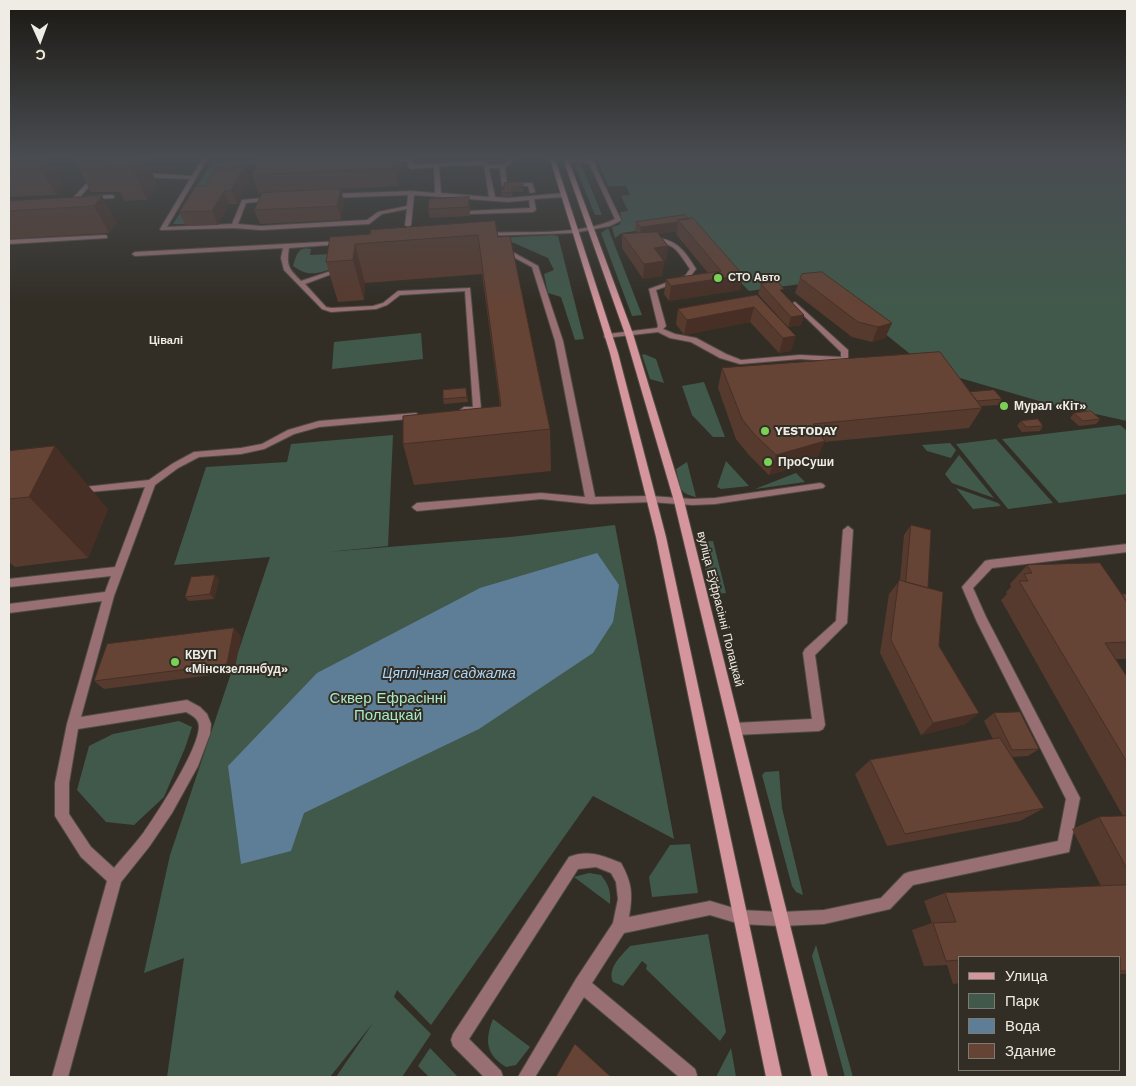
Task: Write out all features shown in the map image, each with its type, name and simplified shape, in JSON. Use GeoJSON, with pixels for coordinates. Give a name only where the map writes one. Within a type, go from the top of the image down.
{"type":"FeatureCollection","features":[{"type":"Feature","properties":{"kind":"main road"},"geometry":{"type":"LineString","coordinates":[[568,207],[608,336],[661,537],[774,1077]]}},
{"type":"Feature","properties":{"kind":"main road","name":"вуліца Еўфрасінні Полацкай"},"geometry":{"type":"LineString","coordinates":[[583,207],[629,334],[679,500],[820,1077]]}},
{"type":"Feature","properties":{"kind":"lane"},"geometry":{"type":"LineString","coordinates":[[176,207],[163,229],[234,226],[261,228],[369,222],[380,213],[410,207],[408,225]]}},
{"type":"Feature","properties":{"kind":"lane"},"geometry":{"type":"LineString","coordinates":[[234,226],[242,207]]}},
{"type":"Feature","properties":{"kind":"lane"},"geometry":{"type":"LineString","coordinates":[[470,212],[533,210],[533,207]]}},
{"type":"Feature","properties":{"kind":"lane"},"geometry":{"type":"LineString","coordinates":[[474,236],[591,229],[614,223],[618,220],[612,207]]}},
{"type":"Feature","properties":{"kind":"lane"},"geometry":{"type":"LineString","coordinates":[[9,242],[105,237]]}},
{"type":"Feature","properties":{"kind":"lane"},"geometry":{"type":"LineString","coordinates":[[647,240],[659,239],[678,246],[693,269],[687,277],[652,288],[662,326],[659,330]]}},
{"type":"Feature","properties":{"kind":"lane"},"geometry":{"type":"LineString","coordinates":[[135,254],[345,242]]}},
{"type":"Feature","properties":{"kind":"lane"},"geometry":{"type":"LineString","coordinates":[[286,246],[284,258],[286,269],[302,283],[324,308],[331,310],[374,308],[385,304],[398,293],[468,289],[477,413],[460,411]]}},
{"type":"Feature","properties":{"kind":"lane"},"geometry":{"type":"LineString","coordinates":[[495,251],[505,250],[535,266],[559,341],[591,501]]}},
{"type":"Feature","properties":{"kind":"lane"},"geometry":{"type":"LineString","coordinates":[[302,283],[353,266]]}},
{"type":"Feature","properties":{"kind":"lane"},"geometry":{"type":"LineString","coordinates":[[608,336],[659,330],[673,336],[693,340],[723,356],[740,362],[800,357],[844,360],[845,352],[795,304]]}},
{"type":"Feature","properties":{"kind":"lane"},"geometry":{"type":"LineString","coordinates":[[66,492],[151,483],[175,466],[197,454],[241,452],[264,446],[291,432],[319,424],[425,415]]}},
{"type":"Feature","properties":{"kind":"lane"},"geometry":{"type":"LineString","coordinates":[[115,878],[86,852],[62,816],[62,783],[73,724],[79,709],[109,596],[151,483]]}},
{"type":"Feature","properties":{"kind":"lane"},"geometry":{"type":"LineString","coordinates":[[417,508],[541,496],[591,501],[651,499],[715,501],[820,486]]}},
{"type":"Feature","properties":{"kind":"lane"},"geometry":{"type":"LineString","coordinates":[[735,729],[819,725],[809,653],[841,624],[848,530]]}},
{"type":"Feature","properties":{"kind":"lane"},"geometry":{"type":"LineString","coordinates":[[620,926],[710,908],[740,917],[781,919],[824,918],[886,904],[909,879],[1064,847],[1073,798],[981,619],[967,587],[989,564],[1127,548]]}},
{"type":"Feature","properties":{"kind":"lane"},"geometry":{"type":"LineString","coordinates":[[9,584],[118,571]]}},
{"type":"Feature","properties":{"kind":"lane"},"geometry":{"type":"LineString","coordinates":[[9,608],[109,596]]}},
{"type":"Feature","properties":{"kind":"lane"},"geometry":{"type":"LineString","coordinates":[[60,1077],[115,878],[154,830],[196,757],[204,739],[206,723],[200,714],[187,706],[73,724]]}},
{"type":"Feature","properties":{"kind":"lane"},"geometry":{"type":"LineString","coordinates":[[495,1077],[459,1040],[574,862],[596,860],[616,868],[623,881],[625,899],[620,926],[582,984],[526,1077]]}},
{"type":"Feature","properties":{"kind":"lane"},"geometry":{"type":"LineString","coordinates":[[582,984],[689,1075]]}},
{"type":"Feature","properties":{"kind":"green space"},"geometry":{"type":"Polygon","coordinates":[[[184,207],[202,207],[185,224],[173,224],[184,207]]]}},
{"type":"Feature","properties":{"kind":"green space"},"geometry":{"type":"Polygon","coordinates":[[[592,207],[599,207],[602,215],[595,215],[592,207]]]}},
{"type":"Feature","properties":{"kind":"green space"},"geometry":{"type":"Polygon","coordinates":[[[626,207],[1127,207],[1127,421],[1046,403],[929,369],[824,285],[808,283],[749,291],[684,224],[622,233],[615,238],[612,227],[619,225],[622,220],[620,212],[628,211],[626,207]]]}},
{"type":"Feature","properties":{"kind":"green space"},"geometry":{"type":"Polygon","coordinates":[[[608,228],[642,315],[632,316],[601,233],[608,228]]]}},
{"type":"Feature","properties":{"kind":"green space"},"geometry":{"type":"Polygon","coordinates":[[[558,236],[584,339],[575,340],[561,297],[548,293],[544,274],[554,270],[548,258],[514,243],[503,242],[337,267],[314,273],[304,272],[293,266],[298,252],[307,248],[311,249],[310,255],[355,253],[366,245],[558,236]]]}},
{"type":"Feature","properties":{"kind":"green space"},"geometry":{"type":"Polygon","coordinates":[[[421,333],[423,359],[332,369],[334,342],[421,333]]]}},
{"type":"Feature","properties":{"kind":"green space"},"geometry":{"type":"Polygon","coordinates":[[[644,354],[656,359],[664,383],[650,379],[642,355],[644,354]]]}},
{"type":"Feature","properties":{"kind":"green space"},"geometry":{"type":"Polygon","coordinates":[[[704,382],[725,437],[713,437],[692,415],[682,386],[704,382]]]}},
{"type":"Feature","properties":{"kind":"green space"},"geometry":{"type":"Polygon","coordinates":[[[1120,425],[1127,431],[1127,494],[1059,503],[1002,439],[1120,425]]]}},
{"type":"Feature","properties":{"kind":"green space","name":"Сквер Ефрасінні Полацкай"},"geometry":{"type":"Polygon","coordinates":[[[393,435],[388,546],[327,552],[511,537],[615,525],[674,839],[593,796],[431,1025],[397,990],[394,997],[431,1034],[402,1077],[336,1077],[373,1023],[330,1077],[167,1077],[184,958],[144,973],[170,855],[270,557],[174,565],[206,467],[287,462],[291,444],[393,435]]]}},
{"type":"Feature","properties":{"kind":"green space"},"geometry":{"type":"Polygon","coordinates":[[[996,439],[1053,503],[1008,509],[956,444],[996,439]]]}},
{"type":"Feature","properties":{"kind":"green space"},"geometry":{"type":"Polygon","coordinates":[[[950,443],[956,450],[951,458],[927,451],[922,445],[950,443]]]}},
{"type":"Feature","properties":{"kind":"green space"},"geometry":{"type":"Polygon","coordinates":[[[959,455],[994,498],[952,483],[945,474],[959,455]]]}},
{"type":"Feature","properties":{"kind":"green space"},"geometry":{"type":"Polygon","coordinates":[[[726,461],[749,486],[721,489],[717,487],[726,461]]]}},
{"type":"Feature","properties":{"kind":"green space"},"geometry":{"type":"Polygon","coordinates":[[[687,462],[696,497],[685,493],[680,488],[676,469],[687,462]]]}},
{"type":"Feature","properties":{"kind":"green space"},"geometry":{"type":"Polygon","coordinates":[[[796,473],[805,482],[755,489],[796,473]]]}},
{"type":"Feature","properties":{"kind":"green space"},"geometry":{"type":"Polygon","coordinates":[[[956,488],[998,503],[1001,506],[973,509],[956,488]]]}},
{"type":"Feature","properties":{"kind":"green space"},"geometry":{"type":"Polygon","coordinates":[[[713,541],[726,593],[714,594],[710,591],[699,542],[713,541]]]}},
{"type":"Feature","properties":{"kind":"green space"},"geometry":{"type":"Polygon","coordinates":[[[179,721],[192,727],[164,797],[134,825],[106,822],[77,790],[89,746],[113,734],[179,721]]]}},
{"type":"Feature","properties":{"kind":"green space"},"geometry":{"type":"Polygon","coordinates":[[[779,771],[782,808],[803,895],[796,892],[792,886],[762,775],[765,772],[779,771]]]}},
{"type":"Feature","properties":{"kind":"green space"},"geometry":{"type":"Polygon","coordinates":[[[690,844],[698,893],[652,897],[649,877],[670,845],[690,844]]]}},
{"type":"Feature","properties":{"kind":"green space"},"geometry":{"type":"Polygon","coordinates":[[[589,873],[601,875],[604,879],[609,889],[610,904],[574,877],[589,873]]]}},
{"type":"Feature","properties":{"kind":"green space"},"geometry":{"type":"Polygon","coordinates":[[[708,934],[726,1032],[720,1041],[646,969],[647,965],[642,961],[623,986],[613,982],[612,977],[613,967],[630,946],[708,934]]]}},
{"type":"Feature","properties":{"kind":"green space"},"geometry":{"type":"Polygon","coordinates":[[[816,945],[853,1077],[845,1077],[812,956],[816,945]]]}},
{"type":"Feature","properties":{"kind":"green space"},"geometry":{"type":"Polygon","coordinates":[[[493,1019],[530,1047],[516,1065],[506,1067],[491,1052],[488,1040],[493,1019]]]}},
{"type":"Feature","properties":{"kind":"green space"},"geometry":{"type":"Polygon","coordinates":[[[430,1048],[458,1077],[429,1077],[418,1066],[430,1048]]]}},
{"type":"Feature","properties":{"kind":"green space"},"geometry":{"type":"Polygon","coordinates":[[[731,1048],[736,1077],[716,1077],[731,1048]]]}},
{"type":"Feature","properties":{"kind":"water","name":"Цяплічная саджалка"},"geometry":{"type":"Polygon","coordinates":[[[597,553],[619,585],[613,622],[593,653],[479,729],[304,813],[291,851],[241,864],[228,766],[317,673],[480,588],[597,553]]]}},
{"type":"Feature","properties":{"kind":"building"},"geometry":{"type":"Polygon","coordinates":[[[9,207],[82,207],[9,211],[9,207]]]}},
{"type":"Feature","properties":{"kind":"building"},"geometry":{"type":"Polygon","coordinates":[[[182,207],[215,207],[212,211],[179,212],[182,207]]]}},
{"type":"Feature","properties":{"kind":"building"},"geometry":{"type":"Polygon","coordinates":[[[256,207],[323,207],[254,210],[256,207]]]}},
{"type":"Feature","properties":{"kind":"building"},"geometry":{"type":"Polygon","coordinates":[[[428,207],[469,207],[469,207],[428,209],[428,207]]]}},
{"type":"Feature","properties":{"kind":"building"},"geometry":{"type":"Polygon","coordinates":[[[685,215],[689,219],[678,220],[678,222],[641,227],[636,222],[685,215]]]}},
{"type":"Feature","properties":{"kind":"building"},"geometry":{"type":"Polygon","coordinates":[[[693,218],[743,275],[671,286],[666,279],[721,271],[678,220],[693,218]]]}},
{"type":"Feature","properties":{"kind":"building"},"geometry":{"type":"Polygon","coordinates":[[[495,221],[498,237],[510,236],[550,429],[403,444],[403,416],[501,406],[478,235],[355,244],[353,260],[326,262],[330,237],[370,234],[371,230],[495,221]]]}},
{"type":"Feature","properties":{"kind":"building"},"geometry":{"type":"Polygon","coordinates":[[[657,232],[668,246],[654,248],[664,261],[644,264],[622,234],[657,232]]]}},
{"type":"Feature","properties":{"kind":"building"},"geometry":{"type":"Polygon","coordinates":[[[822,272],[892,323],[878,327],[858,322],[800,278],[802,274],[822,272]]]}},
{"type":"Feature","properties":{"kind":"building"},"geometry":{"type":"Polygon","coordinates":[[[777,281],[784,289],[780,290],[804,315],[791,317],[761,284],[777,281]]]}},
{"type":"Feature","properties":{"kind":"building"},"geometry":{"type":"Polygon","coordinates":[[[757,295],[796,336],[783,338],[754,307],[687,320],[678,309],[757,295]]]}},
{"type":"Feature","properties":{"kind":"building"},"geometry":{"type":"Polygon","coordinates":[[[940,352],[982,408],[813,424],[825,441],[776,455],[754,434],[742,419],[722,368],[940,352]]]}},
{"type":"Feature","properties":{"kind":"building"},"geometry":{"type":"Polygon","coordinates":[[[466,388],[467,397],[443,399],[443,390],[466,388]]]}},
{"type":"Feature","properties":{"kind":"building"},"geometry":{"type":"Polygon","coordinates":[[[994,390],[1002,399],[977,401],[970,392],[994,390]]]}},
{"type":"Feature","properties":{"kind":"building"},"geometry":{"type":"Polygon","coordinates":[[[1091,411],[1100,419],[1083,421],[1074,413],[1091,411]]]}},
{"type":"Feature","properties":{"kind":"building"},"geometry":{"type":"Polygon","coordinates":[[[1038,419],[1043,426],[1026,427],[1021,421],[1038,419]]]}},
{"type":"Feature","properties":{"kind":"building"},"geometry":{"type":"Polygon","coordinates":[[[55,446],[29,497],[9,499],[9,451],[55,446]]]}},
{"type":"Feature","properties":{"kind":"building"},"geometry":{"type":"Polygon","coordinates":[[[911,525],[931,530],[928,588],[906,582],[911,525]]]}},
{"type":"Feature","properties":{"kind":"building"},"geometry":{"type":"Polygon","coordinates":[[[1100,563],[1127,602],[1127,642],[1105,643],[1127,677],[1127,762],[1019,581],[1028,581],[1024,574],[1032,573],[1027,565],[1100,563]]]}},
{"type":"Feature","properties":{"kind":"building"},"geometry":{"type":"Polygon","coordinates":[[[215,575],[210,594],[185,597],[191,577],[215,575]]]}},
{"type":"Feature","properties":{"kind":"building"},"geometry":{"type":"Polygon","coordinates":[[[899,580],[943,592],[939,646],[979,713],[933,723],[891,640],[899,580]]]}},
{"type":"Feature","properties":{"kind":"building"},"geometry":{"type":"Polygon","coordinates":[[[1122,594],[1127,594],[1127,602],[1122,594]]]}},
{"type":"Feature","properties":{"kind":"building","name":"КВУП «Мінскзелянбуд»"},"geometry":{"type":"Polygon","coordinates":[[[234,628],[227,664],[94,681],[107,644],[234,628]]]}},
{"type":"Feature","properties":{"kind":"building"},"geometry":{"type":"Polygon","coordinates":[[[1020,712],[1039,749],[1012,750],[994,713],[1020,712]]]}},
{"type":"Feature","properties":{"kind":"building"},"geometry":{"type":"Polygon","coordinates":[[[1000,738],[1044,808],[905,834],[870,760],[1000,738]]]}},
{"type":"Feature","properties":{"kind":"building"},"geometry":{"type":"Polygon","coordinates":[[[1127,816],[1127,869],[1099,817],[1127,816]]]}},
{"type":"Feature","properties":{"kind":"building"},"geometry":{"type":"Polygon","coordinates":[[[1127,885],[1127,971],[1121,971],[1121,956],[958,956],[958,960],[946,961],[933,923],[956,922],[945,893],[1127,885]]]}},
{"type":"Feature","properties":{"kind":"building"},"geometry":{"type":"Polygon","coordinates":[[[575,1044],[611,1077],[556,1077],[575,1044]]]}},
{"type":"Feature","properties":{"kind":"place","name":"СТО Авто"},"geometry":{"type":"Point","coordinates":[718,278]}},
{"type":"Feature","properties":{"kind":"place","name":"Мурал «Кіт»"},"geometry":{"type":"Point","coordinates":[1004,406]}},
{"type":"Feature","properties":{"kind":"place","name":"YESTODAY"},"geometry":{"type":"Point","coordinates":[765,431]}},
{"type":"Feature","properties":{"kind":"place","name":"ПроСуши"},"geometry":{"type":"Point","coordinates":[768,462]}},
{"type":"Feature","properties":{"kind":"place","name":"КВУП «Мінскзелянбуд»"},"geometry":{"type":"Point","coordinates":[175,662]}},
{"type":"Feature","properties":{"kind":"district","name":"Цівалі"},"geometry":{"type":"Point","coordinates":[166,341]}}]}
